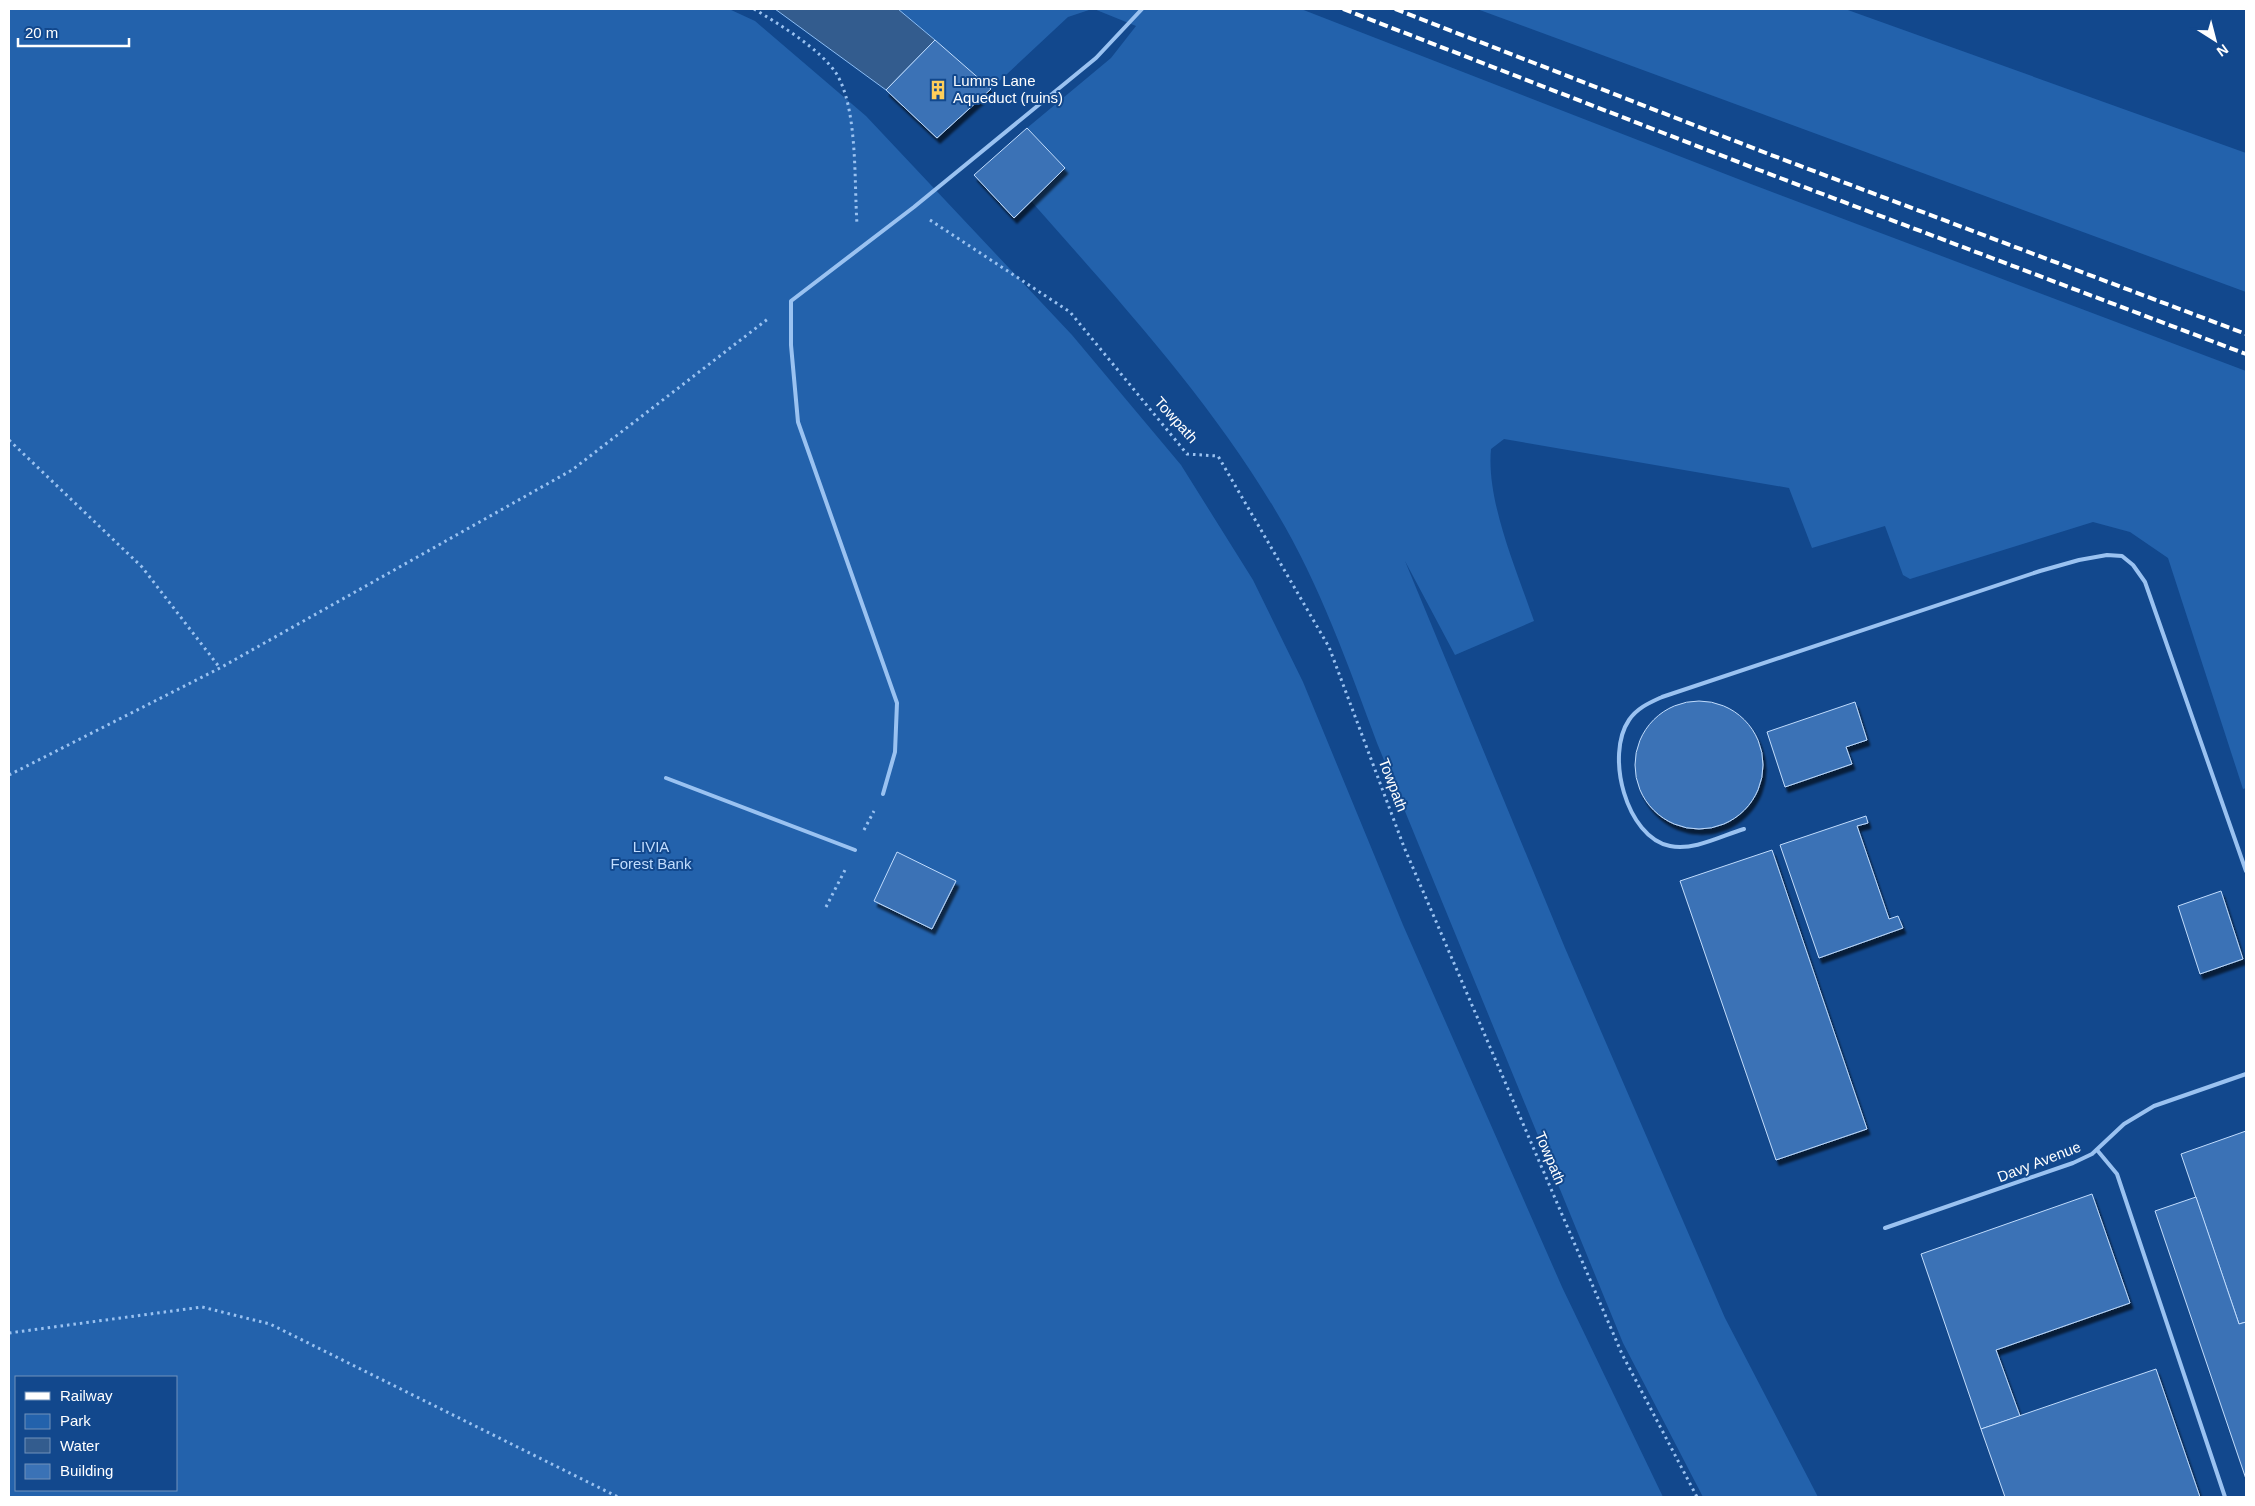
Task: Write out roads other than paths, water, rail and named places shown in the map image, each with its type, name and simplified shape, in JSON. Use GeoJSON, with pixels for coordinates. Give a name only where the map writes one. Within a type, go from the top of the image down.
{"type":"FeatureCollection","features":[{"type":"Feature","properties":{"kind":"lane"},"geometry":{"type":"LineString","coordinates":[[882,794],[894,752],[897,703],[798,422],[791,345],[791,301],[914,207],[1096,58],[1142,9]]}},
{"type":"Feature","properties":{"kind":"lane"},"geometry":{"type":"LineString","coordinates":[[1744,829],[1692,846],[1671,846],[1653,840],[1636,822],[1622,786],[1618,764],[1621,743],[1628,722],[1639,708],[1662,697],[2040,571],[2097,556],[2122,556],[2133,565],[2145,582],[2246,870]]}},
{"type":"Feature","properties":{"kind":"lane"},"geometry":{"type":"LineString","coordinates":[[666,778],[855,850]]}},
{"type":"Feature","properties":{"kind":"lane","name":"Davy Avenue"},"geometry":{"type":"LineString","coordinates":[[1885,1228],[2072,1163],[2097,1150],[2124,1124],[2154,1106],[2246,1074]]}},
{"type":"Feature","properties":{"kind":"lane"},"geometry":{"type":"LineString","coordinates":[[2097,1150],[2117,1174],[2225,1497]]}},
{"type":"Feature","properties":{"kind":"water"},"geometry":{"type":"Polygon","coordinates":[[[775,9],[898,9],[935,40],[886,90],[775,9]]]}},
{"type":"Feature","properties":{"kind":"railway"},"geometry":{"type":"LineString","coordinates":[[1343,9],[1759,170],[2246,354]]}},
{"type":"Feature","properties":{"kind":"railway"},"geometry":{"type":"LineString","coordinates":[[1395,9],[1766,153],[2246,334]]}},
{"type":"Feature","properties":{"kind":"place","name":"Lumns Lane Aqueduct (ruins)"},"geometry":{"type":"Point","coordinates":[938,90]}},
{"type":"Feature","properties":{"kind":"park label","name":"LIVIA Forest Bank"},"geometry":{"type":"Point","coordinates":[651,856]}}]}
